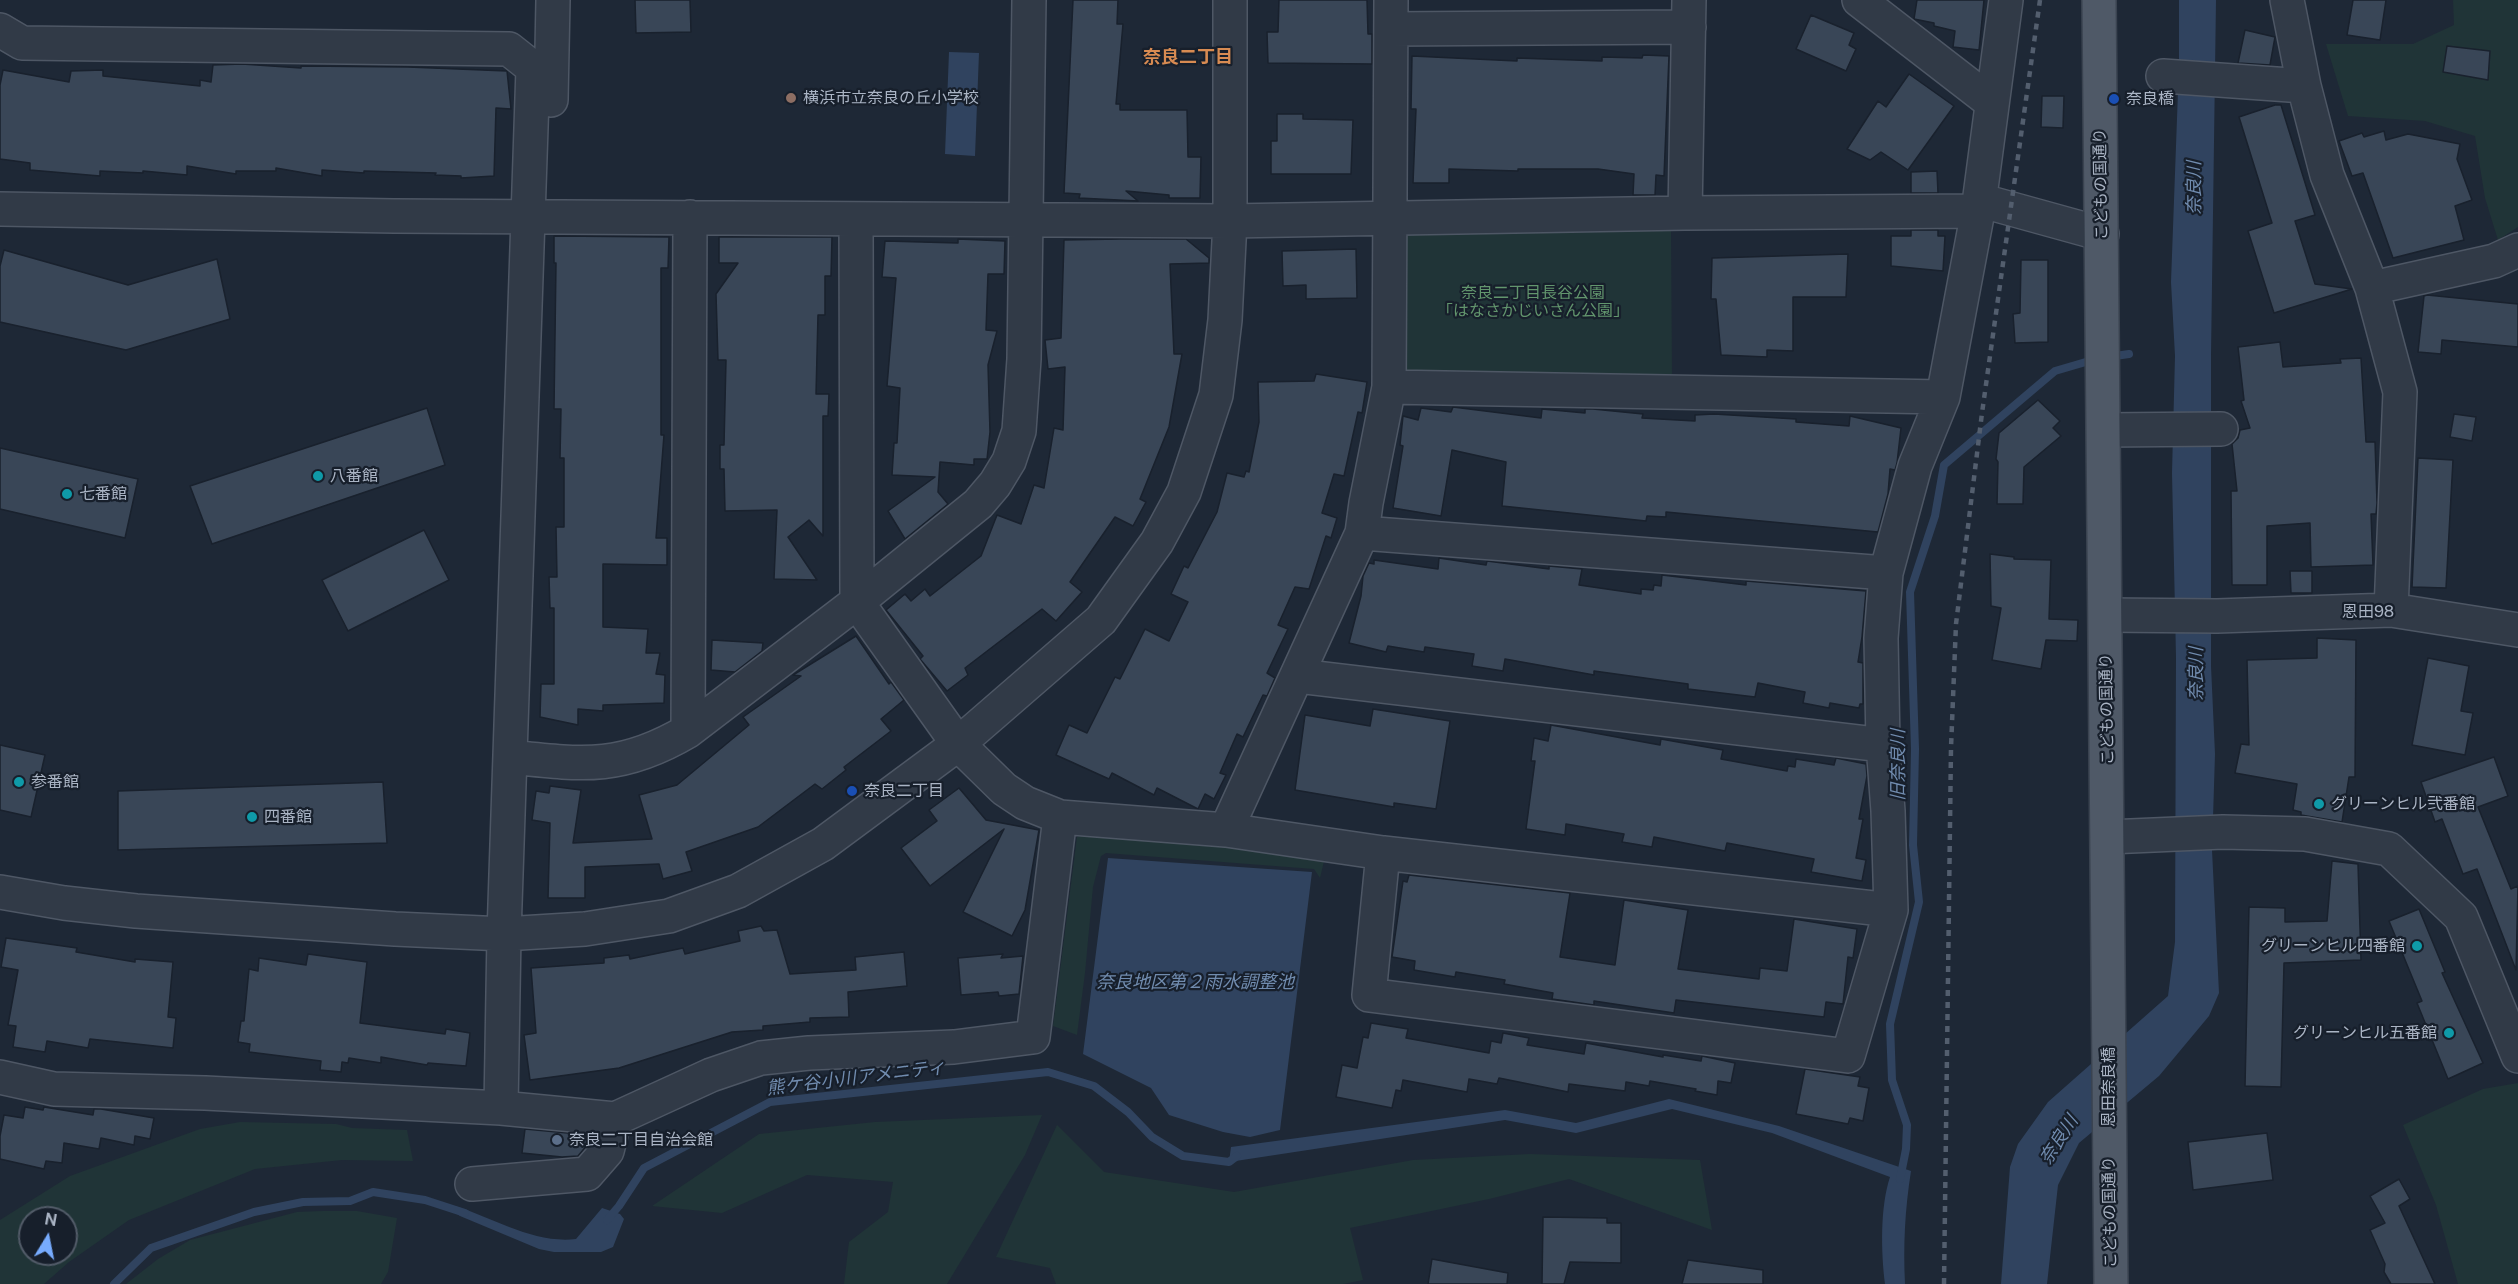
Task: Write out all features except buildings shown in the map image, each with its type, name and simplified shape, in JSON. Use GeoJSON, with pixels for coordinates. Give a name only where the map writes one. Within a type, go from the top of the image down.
{"type":"FeatureCollection","features":[{"type":"Feature","properties":{"kind":"main road","name":"こどもの国通り"},"geometry":{"type":"LineString","coordinates":[[2099,0],[2109,1035]]}},
{"type":"Feature","properties":{"kind":"main road","name":"恩田奈良橋"},"geometry":{"type":"LineString","coordinates":[[2109,1035],[2109,1140]]}},
{"type":"Feature","properties":{"kind":"main road","name":"こどもの国通り"},"geometry":{"type":"LineString","coordinates":[[2109,1140],[2111,1284]]}},
{"type":"Feature","properties":{"kind":"street"},"geometry":{"type":"LineString","coordinates":[[501,1108],[504,934],[511,757],[539,216],[553,0]]}},
{"type":"Feature","properties":{"kind":"street"},"geometry":{"type":"LineString","coordinates":[[511,757],[570,764],[625,760],[660,748],[688,731],[857,602],[978,504],[995,484],[1009,461],[1018,431],[1024,359],[1029,0]]}},
{"type":"Feature","properties":{"kind":"street"},"geometry":{"type":"LineString","coordinates":[[0,892],[64,903],[136,911],[504,934],[585,929],[669,916],[738,891],[824,844],[958,744],[1101,620],[1157,542],[1184,492],[1216,395],[1225,320],[1230,221],[1230,0]]}},
{"type":"Feature","properties":{"kind":"street"},"geometry":{"type":"LineString","coordinates":[[1859,0],[1991,102]]}},
{"type":"Feature","properties":{"kind":"street"},"geometry":{"type":"LineString","coordinates":[[1383,853],[1369,995],[1848,1056],[1891,910],[1883,745],[1881,638],[1886,573],[1915,466],[1943,397],[1978,206],[2006,0]]}},
{"type":"Feature","properties":{"kind":"street"},"geometry":{"type":"LineString","coordinates":[[2287,0],[2304,86],[2327,175],[2372,288],[2400,392],[2391,610]]}},
{"type":"Feature","properties":{"kind":"street"},"geometry":{"type":"LineString","coordinates":[[1226,830],[1362,533],[1365,502],[1389,387],[1391,14],[1689,14],[1685,213]]}},
{"type":"Feature","properties":{"kind":"street"},"geometry":{"type":"LineString","coordinates":[[0,30],[22,43],[509,49],[533,68],[539,216]]}},
{"type":"Feature","properties":{"kind":"street"},"geometry":{"type":"LineString","coordinates":[[518,56],[552,40]]}},
{"type":"Feature","properties":{"kind":"street"},"geometry":{"type":"LineString","coordinates":[[2163,76],[2304,86]]}},
{"type":"Feature","properties":{"kind":"street"},"geometry":{"type":"LineString","coordinates":[[0,209],[1230,221],[1978,206],[2102,234]]}},
{"type":"Feature","properties":{"kind":"street"},"geometry":{"type":"LineString","coordinates":[[688,731],[690,217]]}},
{"type":"Feature","properties":{"kind":"street"},"geometry":{"type":"LineString","coordinates":[[856,219],[857,602],[958,744],[1004,789],[1025,803],[1060,817],[1226,830],[1383,853],[1891,910]]}},
{"type":"Feature","properties":{"kind":"street"},"geometry":{"type":"LineString","coordinates":[[2372,288],[2494,261],[2518,250]]}},
{"type":"Feature","properties":{"kind":"street"},"geometry":{"type":"LineString","coordinates":[[1389,387],[1943,397]]}},
{"type":"Feature","properties":{"kind":"street"},"geometry":{"type":"LineString","coordinates":[[2104,430],[2218,429]]}},
{"type":"Feature","properties":{"kind":"street"},"geometry":{"type":"LineString","coordinates":[[1362,533],[1886,573]]}},
{"type":"Feature","properties":{"kind":"street","name":"恩田98"},"geometry":{"type":"LineString","coordinates":[[2106,615],[2160,617],[2391,610],[2518,630]]}},
{"type":"Feature","properties":{"kind":"street"},"geometry":{"type":"LineString","coordinates":[[1298,675],[1883,745]]}},
{"type":"Feature","properties":{"kind":"street"},"geometry":{"type":"LineString","coordinates":[[0,1077],[54,1089],[217,1094],[501,1108],[615,1119],[711,1075],[761,1058],[809,1053],[954,1047],[1033,1037],[1060,817]]}},
{"type":"Feature","properties":{"kind":"street"},"geometry":{"type":"LineString","coordinates":[[2108,837],[2218,833],[2305,834],[2389,849],[2461,917],[2518,1056]]}},
{"type":"Feature","properties":{"kind":"street"},"geometry":{"type":"LineString","coordinates":[[472,1184],[587,1174],[608,1151],[615,1119]]}},
{"type":"Feature","properties":{"kind":"green space"},"geometry":{"type":"Polygon","coordinates":[[[2453,0],[2518,0],[2518,227],[2498,240],[2485,198],[2475,136],[2425,121],[2348,116],[2326,44],[2413,44],[2454,25],[2453,0]]]}},
{"type":"Feature","properties":{"kind":"green space","name":"奈良二丁目長谷公園 「はなさかじいさん公園」"},"geometry":{"type":"Polygon","coordinates":[[[1397,229],[1671,229],[1672,374],[1394,374],[1397,229]]]}},
{"type":"Feature","properties":{"kind":"green space"},"geometry":{"type":"Polygon","coordinates":[[[1096,832],[1325,857],[1320,878],[1314,869],[1106,853],[1101,856],[1093,887],[1077,1035],[1053,1026],[1077,837],[1096,832]]]}},
{"type":"Feature","properties":{"kind":"green space"},"geometry":{"type":"Polygon","coordinates":[[[2518,1083],[2518,1284],[2458,1284],[2436,1205],[2403,1125],[2483,1089],[2518,1083]]]}},
{"type":"Feature","properties":{"kind":"green space"},"geometry":{"type":"Polygon","coordinates":[[[1042,1115],[1025,1155],[947,1284],[844,1284],[849,1242],[888,1212],[893,1182],[807,1175],[722,1213],[652,1206],[759,1134],[875,1122],[1042,1115]]]}},
{"type":"Feature","properties":{"kind":"green space"},"geometry":{"type":"Polygon","coordinates":[[[240,1122],[336,1124],[352,1128],[407,1130],[413,1161],[342,1160],[255,1169],[129,1220],[78,1256],[78,1206],[22,1206],[70,1176],[200,1129],[240,1122]]]}},
{"type":"Feature","properties":{"kind":"green space"},"geometry":{"type":"Polygon","coordinates":[[[1057,1125],[1104,1172],[1234,1192],[1413,1160],[1530,1154],[1700,1160],[1712,1230],[1569,1179],[1489,1199],[1350,1228],[1363,1280],[1343,1284],[1056,1284],[1050,1268],[996,1257],[1057,1125]]]}},
{"type":"Feature","properties":{"kind":"green space"},"geometry":{"type":"Polygon","coordinates":[[[18,1209],[18,1266],[64,1266],[44,1284],[0,1284],[0,1220],[18,1209]]]}},
{"type":"Feature","properties":{"kind":"green space"},"geometry":{"type":"Polygon","coordinates":[[[357,1211],[397,1218],[388,1272],[381,1284],[126,1284],[158,1259],[190,1240],[297,1212],[357,1211]]]}},
{"type":"Feature","properties":{"kind":"water","name":"奈良川"},"geometry":{"type":"Polygon","coordinates":[[[2179,0],[2216,0],[2211,355],[2211,666],[2215,754],[2212,850],[2219,993],[2209,1016],[2159,1076],[2079,1143],[2058,1185],[2047,1284],[2001,1284],[2010,1167],[2018,1144],[2048,1102],[2168,996],[2175,942],[2176,657],[2172,473],[2175,356],[2171,282],[2179,64],[2179,0]]]}},
{"type":"Feature","properties":{"kind":"water"},"geometry":{"type":"Polygon","coordinates":[[[949,52],[979,53],[975,156],[945,154],[949,52]]]}},
{"type":"Feature","properties":{"kind":"water","name":"奈良地区第２雨水調整池"},"geometry":{"type":"Polygon","coordinates":[[[1108,858],[1312,872],[1280,1130],[1250,1137],[1223,1132],[1169,1115],[1151,1088],[1083,1054],[1108,858]]]}},
{"type":"Feature","properties":{"kind":"water"},"geometry":{"type":"Polygon","coordinates":[[[1669,1099],[1779,1126],[1911,1171],[1905,1227],[1905,1284],[1885,1284],[1882,1230],[1884,1202],[1890,1177],[1772,1133],[1672,1109],[1576,1133],[1505,1120],[1229,1162],[1231,1147],[1505,1110],[1576,1123],[1669,1099]]]}},
{"type":"Feature","properties":{"kind":"water"},"geometry":{"type":"Polygon","coordinates":[[[455,1206],[514,1229],[560,1240],[576,1239],[602,1208],[620,1214],[624,1219],[613,1247],[601,1252],[554,1252],[539,1249],[460,1216],[454,1212],[455,1206]]]}},
{"type":"Feature","properties":{"kind":"waterway","name":"旧奈良川"},"geometry":{"type":"LineString","coordinates":[[2108,357],[2129,354]]}},
{"type":"Feature","properties":{"kind":"waterway","name":"旧奈良川"},"geometry":{"type":"LineString","coordinates":[[1900,1179],[1906,1149],[1907,1125],[1892,1080],[1890,1024],[1919,902],[1913,845],[1915,749],[1910,592],[1935,516],[1944,465],[2055,371],[2096,359]]}},
{"type":"Feature","properties":{"kind":"waterway","name":"熊ケ谷小川アメニティ"},"geometry":{"type":"LineString","coordinates":[[607,1220],[644,1168],[770,1102],[1048,1072],[1094,1086],[1128,1112],[1152,1137],[1183,1156],[1229,1162],[1237,1156]]}},
{"type":"Feature","properties":{"kind":"waterway","name":"熊ケ谷小川アメニティ"},"geometry":{"type":"LineString","coordinates":[[114,1284],[151,1248],[254,1212],[303,1202],[350,1201],[373,1192],[425,1200],[465,1213]]}},
{"type":"Feature","properties":{"kind":"railway"},"geometry":{"type":"LineString","coordinates":[[1944,1284],[1951,748],[1956,624],[1982,413],[2040,0]]}},
{"type":"Feature","properties":{"kind":"place","name":"横浜市立奈良の丘小学校"},"geometry":{"type":"Point","coordinates":[791,98]}},
{"type":"Feature","properties":{"kind":"place","name":"奈良橋"},"geometry":{"type":"Point","coordinates":[2114,99]}},
{"type":"Feature","properties":{"kind":"place","name":"八番館"},"geometry":{"type":"Point","coordinates":[318,476]}},
{"type":"Feature","properties":{"kind":"place","name":"七番館"},"geometry":{"type":"Point","coordinates":[67,494]}},
{"type":"Feature","properties":{"kind":"place","name":"参番館"},"geometry":{"type":"Point","coordinates":[19,782]}},
{"type":"Feature","properties":{"kind":"place","name":"奈良二丁目"},"geometry":{"type":"Point","coordinates":[852,791]}},
{"type":"Feature","properties":{"kind":"place","name":"グリーンヒル弐番館"},"geometry":{"type":"Point","coordinates":[2319,804]}},
{"type":"Feature","properties":{"kind":"place","name":"四番館"},"geometry":{"type":"Point","coordinates":[252,817]}},
{"type":"Feature","properties":{"kind":"place","name":"グリーンヒル四番館"},"geometry":{"type":"Point","coordinates":[2417,946]}},
{"type":"Feature","properties":{"kind":"place","name":"グリーンヒル五番館"},"geometry":{"type":"Point","coordinates":[2449,1033]}},
{"type":"Feature","properties":{"kind":"place","name":"奈良二丁目自治会館"},"geometry":{"type":"Point","coordinates":[557,1140]}},
{"type":"Feature","properties":{"kind":"district","name":"奈良二丁目"},"geometry":{"type":"Point","coordinates":[1188,57]}}]}
